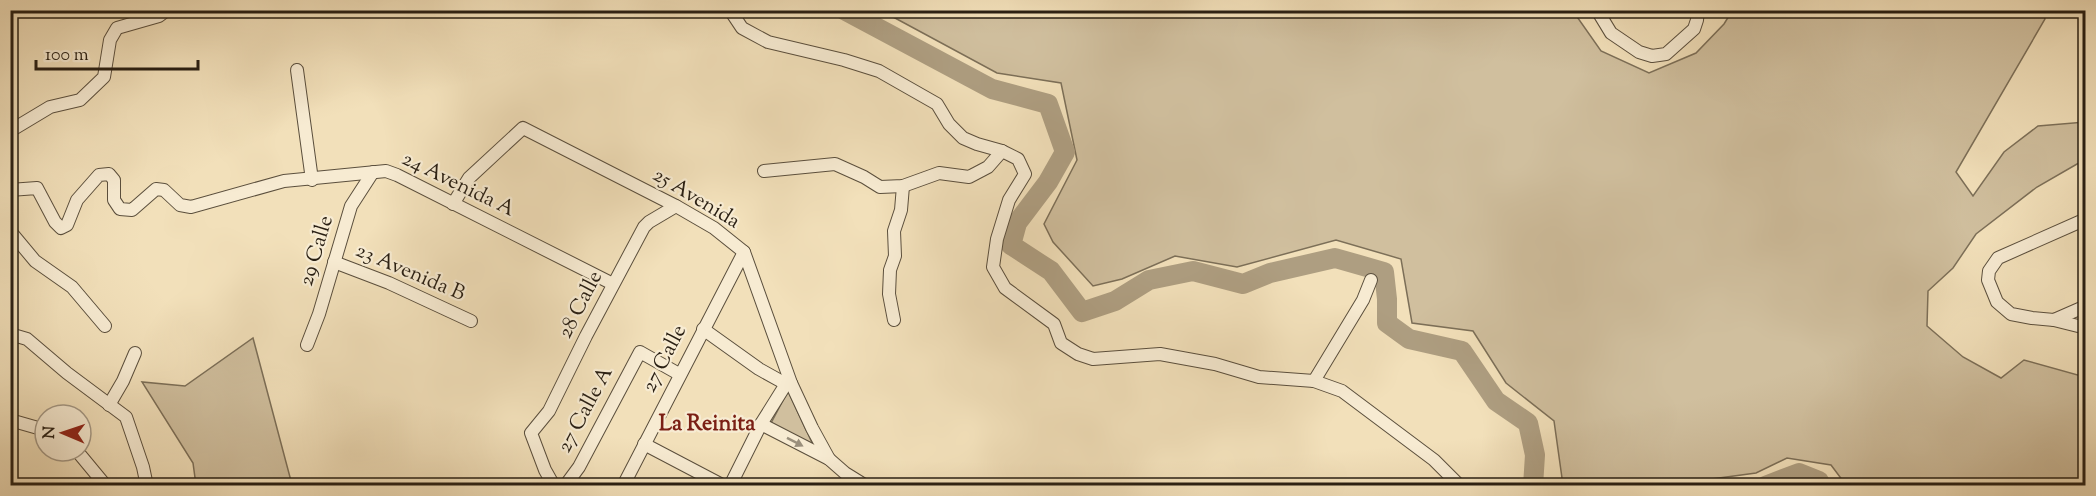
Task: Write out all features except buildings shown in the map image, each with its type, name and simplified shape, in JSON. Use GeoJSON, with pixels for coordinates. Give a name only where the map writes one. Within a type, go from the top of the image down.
{"type":"FeatureCollection","features":[{"type":"Feature","properties":{"kind":"street"},"geometry":{"type":"LineString","coordinates":[[10,132],[50,107],[80,100],[104,77],[110,40],[117,28],[159,16],[167,10]]}},
{"type":"Feature","properties":{"kind":"street"},"geometry":{"type":"LineString","coordinates":[[730,10],[742,28],[768,42],[879,71],[937,104],[949,124],[963,138],[1018,159],[1025,174],[1009,200],[997,239],[993,267],[1005,288],[1054,324],[1061,343],[1078,354],[1093,359],[1160,354],[1215,364],[1259,377],[1314,381],[1342,391],[1425,454],[1460,486]]}},
{"type":"Feature","properties":{"kind":"street"},"geometry":{"type":"LineString","coordinates":[[1597,10],[1611,33],[1639,52],[1652,56],[1666,54],[1694,29],[1698,10]]}},
{"type":"Feature","properties":{"kind":"street"},"geometry":{"type":"LineString","coordinates":[[297,70],[312,180]]}},
{"type":"Feature","properties":{"kind":"street","name":"25 Avenida"},"geometry":{"type":"LineString","coordinates":[[453,204],[469,178],[523,128],[676,206],[714,228],[744,252],[789,383],[829,459]]}},
{"type":"Feature","properties":{"kind":"street"},"geometry":{"type":"LineString","coordinates":[[764,171],[835,164],[864,177],[880,188],[903,186],[939,173],[969,177],[988,166],[1002,151]]}},
{"type":"Feature","properties":{"kind":"street","name":"29 Calle"},"geometry":{"type":"LineString","coordinates":[[307,345],[319,314],[351,206],[373,171]]}},
{"type":"Feature","properties":{"kind":"street","name":"24 Avenida A"},"geometry":{"type":"LineString","coordinates":[[10,190],[37,188],[55,222],[61,228],[67,225],[77,200],[99,175],[109,174],[114,180],[114,200],[120,209],[132,210],[156,189],[164,190],[180,205],[191,207],[284,181],[386,171],[613,284]]}},
{"type":"Feature","properties":{"kind":"street"},"geometry":{"type":"LineString","coordinates":[[894,320],[889,294],[890,270],[895,256],[894,231],[901,210],[903,186]]}},
{"type":"Feature","properties":{"kind":"street","name":"28 Calle"},"geometry":{"type":"LineString","coordinates":[[554,486],[545,470],[531,433],[549,411],[644,227],[676,206]]}},
{"type":"Feature","properties":{"kind":"street"},"geometry":{"type":"LineString","coordinates":[[2085,219],[1998,258],[1992,264],[1988,280],[1993,296],[2004,309],[2020,317],[2054,320],[2085,328]]}},
{"type":"Feature","properties":{"kind":"street"},"geometry":{"type":"LineString","coordinates":[[10,231],[35,261],[72,286],[105,326]]}},
{"type":"Feature","properties":{"kind":"street","name":"27 Calle"},"geometry":{"type":"LineString","coordinates":[[622,486],[744,252]]}},
{"type":"Feature","properties":{"kind":"street","name":"23 Avenida B"},"geometry":{"type":"LineString","coordinates":[[334,262],[389,283],[471,321]]}},
{"type":"Feature","properties":{"kind":"street"},"geometry":{"type":"LineString","coordinates":[[1314,381],[1363,300],[1371,280]]}},
{"type":"Feature","properties":{"kind":"street"},"geometry":{"type":"LineString","coordinates":[[2054,320],[2085,306]]}},
{"type":"Feature","properties":{"kind":"street"},"geometry":{"type":"LineString","coordinates":[[703,329],[759,369],[789,383],[761,424],[730,486]]}},
{"type":"Feature","properties":{"kind":"street"},"geometry":{"type":"LineString","coordinates":[[10,334],[27,339],[126,417],[147,486]]}},
{"type":"Feature","properties":{"kind":"street","name":"27 Calle A"},"geometry":{"type":"LineString","coordinates":[[565,486],[579,467],[640,352],[679,374]]}},
{"type":"Feature","properties":{"kind":"street"},"geometry":{"type":"LineString","coordinates":[[109,405],[135,353]]}},
{"type":"Feature","properties":{"kind":"street"},"geometry":{"type":"LineString","coordinates":[[10,420],[33,427]]}},
{"type":"Feature","properties":{"kind":"street","name":"25 Avenida"},"geometry":{"type":"LineString","coordinates":[[761,424],[829,459],[845,473],[866,486]]}},
{"type":"Feature","properties":{"kind":"street"},"geometry":{"type":"LineString","coordinates":[[644,444],[724,486]]}},
{"type":"Feature","properties":{"kind":"street"},"geometry":{"type":"LineString","coordinates":[[87,463],[106,486]]}},
{"type":"Feature","properties":{"kind":"street"},"geometry":{"type":"LineString","coordinates":[[839,486],[845,473]]}},
{"type":"Feature","properties":{"kind":"shaded area"},"geometry":{"type":"Polygon","coordinates":[[[882,11],[1573,11],[1601,51],[1649,73],[1696,53],[1724,24],[1732,11],[2042,11],[2045,19],[1956,172],[1973,196],[2004,152],[2038,126],[2085,122],[2085,161],[2037,187],[1976,234],[1953,268],[1928,291],[1927,326],[1963,357],[2001,378],[2024,360],[2085,377],[2085,485],[1846,485],[1831,465],[1787,458],[1756,473],[1697,481],[1694,485],[1563,485],[1554,421],[1506,383],[1473,331],[1412,323],[1401,259],[1336,240],[1237,267],[1175,256],[1122,279],[1093,286],[1053,242],[1044,224],[1077,160],[1061,83],[997,73],[882,11]]]}},
{"type":"Feature","properties":{"kind":"shaded area"},"geometry":{"type":"Polygon","coordinates":[[[253,338],[291,481],[307,485],[196,485],[193,463],[142,382],[185,386],[253,338]]]}},
{"type":"Feature","properties":{"kind":"shaded area"},"geometry":{"type":"Polygon","coordinates":[[[788,391],[814,447],[770,425],[788,391]]]}},
{"type":"Feature","properties":{"kind":"waterway"},"geometry":{"type":"LineString","coordinates":[[844,10],[992,89],[1048,104],[1065,152],[1048,182],[1017,223],[1011,245],[1051,271],[1082,312],[1115,301],[1149,280],[1193,271],[1243,284],[1270,273],[1335,258],[1384,272],[1387,323],[1409,339],[1462,351],[1496,401],[1528,423],[1535,455],[1533,486]]}},
{"type":"Feature","properties":{"kind":"waterway"},"geometry":{"type":"LineString","coordinates":[[1765,486],[1799,473],[1819,481],[1821,486]]}},
{"type":"Feature","properties":{"kind":"district","name":"La Reinita"},"geometry":{"type":"Point","coordinates":[707,425]}}]}
